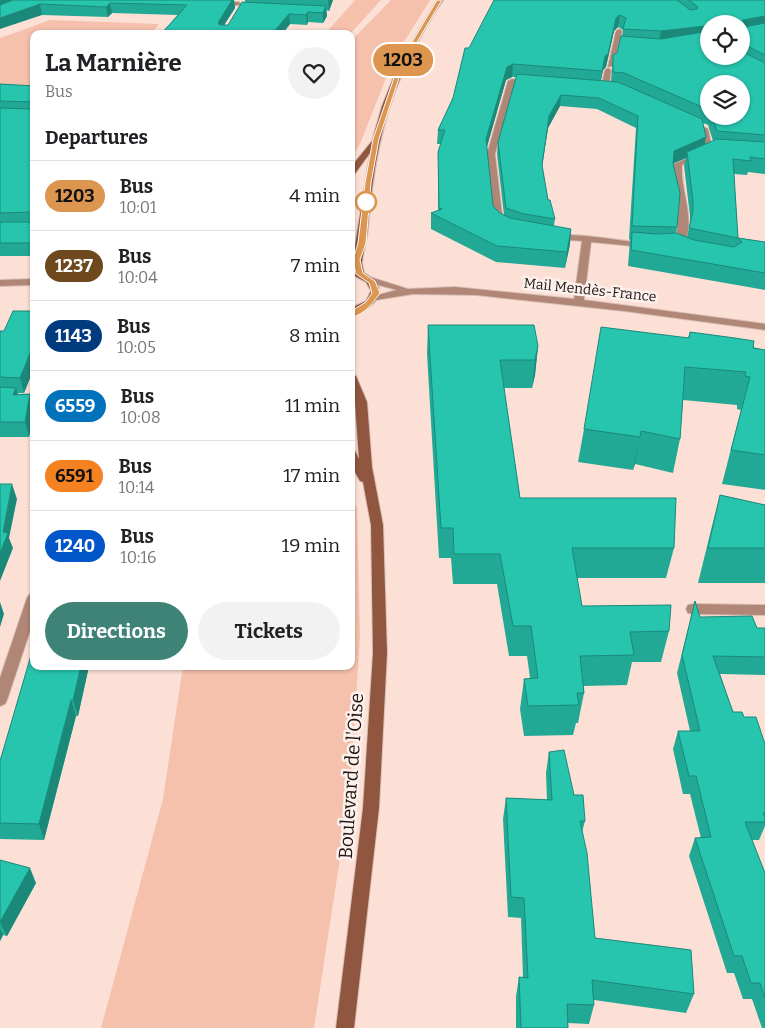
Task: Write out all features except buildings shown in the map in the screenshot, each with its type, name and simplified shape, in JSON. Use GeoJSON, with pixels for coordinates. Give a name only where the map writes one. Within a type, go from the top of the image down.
{"type":"FeatureCollection","features":[{"type":"Feature","properties":{"kind":"main road"},"geometry":{"type":"LineString","coordinates":[[355,311],[373,300],[376,289],[370,280],[355,272],[362,243],[368,183],[376,139],[400,66],[440,0]]}},
{"type":"Feature","properties":{"kind":"main road"},"geometry":{"type":"LineString","coordinates":[[355,168],[376,139]]}},
{"type":"Feature","properties":{"kind":"main road","name":"Boulevard de l'Oise"},"geometry":{"type":"LineString","coordinates":[[345,1028],[371,808],[380,653],[378,550],[373,496],[366,468],[361,402],[355,386]]}},
{"type":"Feature","properties":{"kind":"main road","name":"Boulevard de l'Oise"},"geometry":{"type":"LineString","coordinates":[[355,462],[373,496]]}},
{"type":"Feature","properties":{"kind":"street"},"geometry":{"type":"LineString","coordinates":[[214,4],[241,6]]}},
{"type":"Feature","properties":{"kind":"street"},"geometry":{"type":"LineString","coordinates":[[605,88],[619,31]]}},
{"type":"Feature","properties":{"kind":"street"},"geometry":{"type":"LineString","coordinates":[[616,45],[624,46]]}},
{"type":"Feature","properties":{"kind":"street"},"geometry":{"type":"LineString","coordinates":[[678,246],[682,241],[683,235],[682,196],[678,185],[678,164],[714,149],[702,127],[629,93],[605,88],[512,81],[491,154],[498,221],[500,224],[518,231],[678,246],[691,251]]}},
{"type":"Feature","properties":{"kind":"street"},"geometry":{"type":"LineString","coordinates":[[579,302],[588,239]]}},
{"type":"Feature","properties":{"kind":"street","name":"Mail Mendès-France"},"geometry":{"type":"LineString","coordinates":[[370,280],[411,290],[489,294],[579,302],[765,327]]}},
{"type":"Feature","properties":{"kind":"street"},"geometry":{"type":"LineString","coordinates":[[0,283],[30,282]]}},
{"type":"Feature","properties":{"kind":"street","name":"Mail Mendès-France"},"geometry":{"type":"LineString","coordinates":[[373,300],[393,293],[411,290]]}},
{"type":"Feature","properties":{"kind":"street"},"geometry":{"type":"LineString","coordinates":[[0,397],[30,398]]}},
{"type":"Feature","properties":{"kind":"street"},"geometry":{"type":"LineString","coordinates":[[693,609],[765,610]]}},
{"type":"Feature","properties":{"kind":"street"},"geometry":{"type":"LineString","coordinates":[[0,700],[30,610]]}},
{"type":"Feature","properties":{"kind":"shaded area"},"geometry":{"type":"Polygon","coordinates":[[[355,0],[381,0],[354,30],[329,30],[355,0]]]}},
{"type":"Feature","properties":{"kind":"shaded area"},"geometry":{"type":"Polygon","coordinates":[[[391,0],[430,0],[394,58],[360,144],[355,152],[355,37],[391,0]]]}},
{"type":"Feature","properties":{"kind":"shaded area"},"geometry":{"type":"Polygon","coordinates":[[[50,20],[159,24],[154,30],[30,30],[30,86],[0,85],[0,38],[50,20]]]}},
{"type":"Feature","properties":{"kind":"shaded area"},"geometry":{"type":"Polygon","coordinates":[[[355,504],[357,508],[360,637],[350,793],[314,1028],[101,1028],[163,799],[182,670],[355,670],[355,504]]]}},
{"type":"Feature","properties":{"kind":"bus line","name":"1203"},"geometry":{"type":"LineString","coordinates":[[355,311],[369,304],[376,293],[374,284],[360,274],[357,260],[362,243],[368,183],[376,139],[400,66],[439,0]]}}]}
